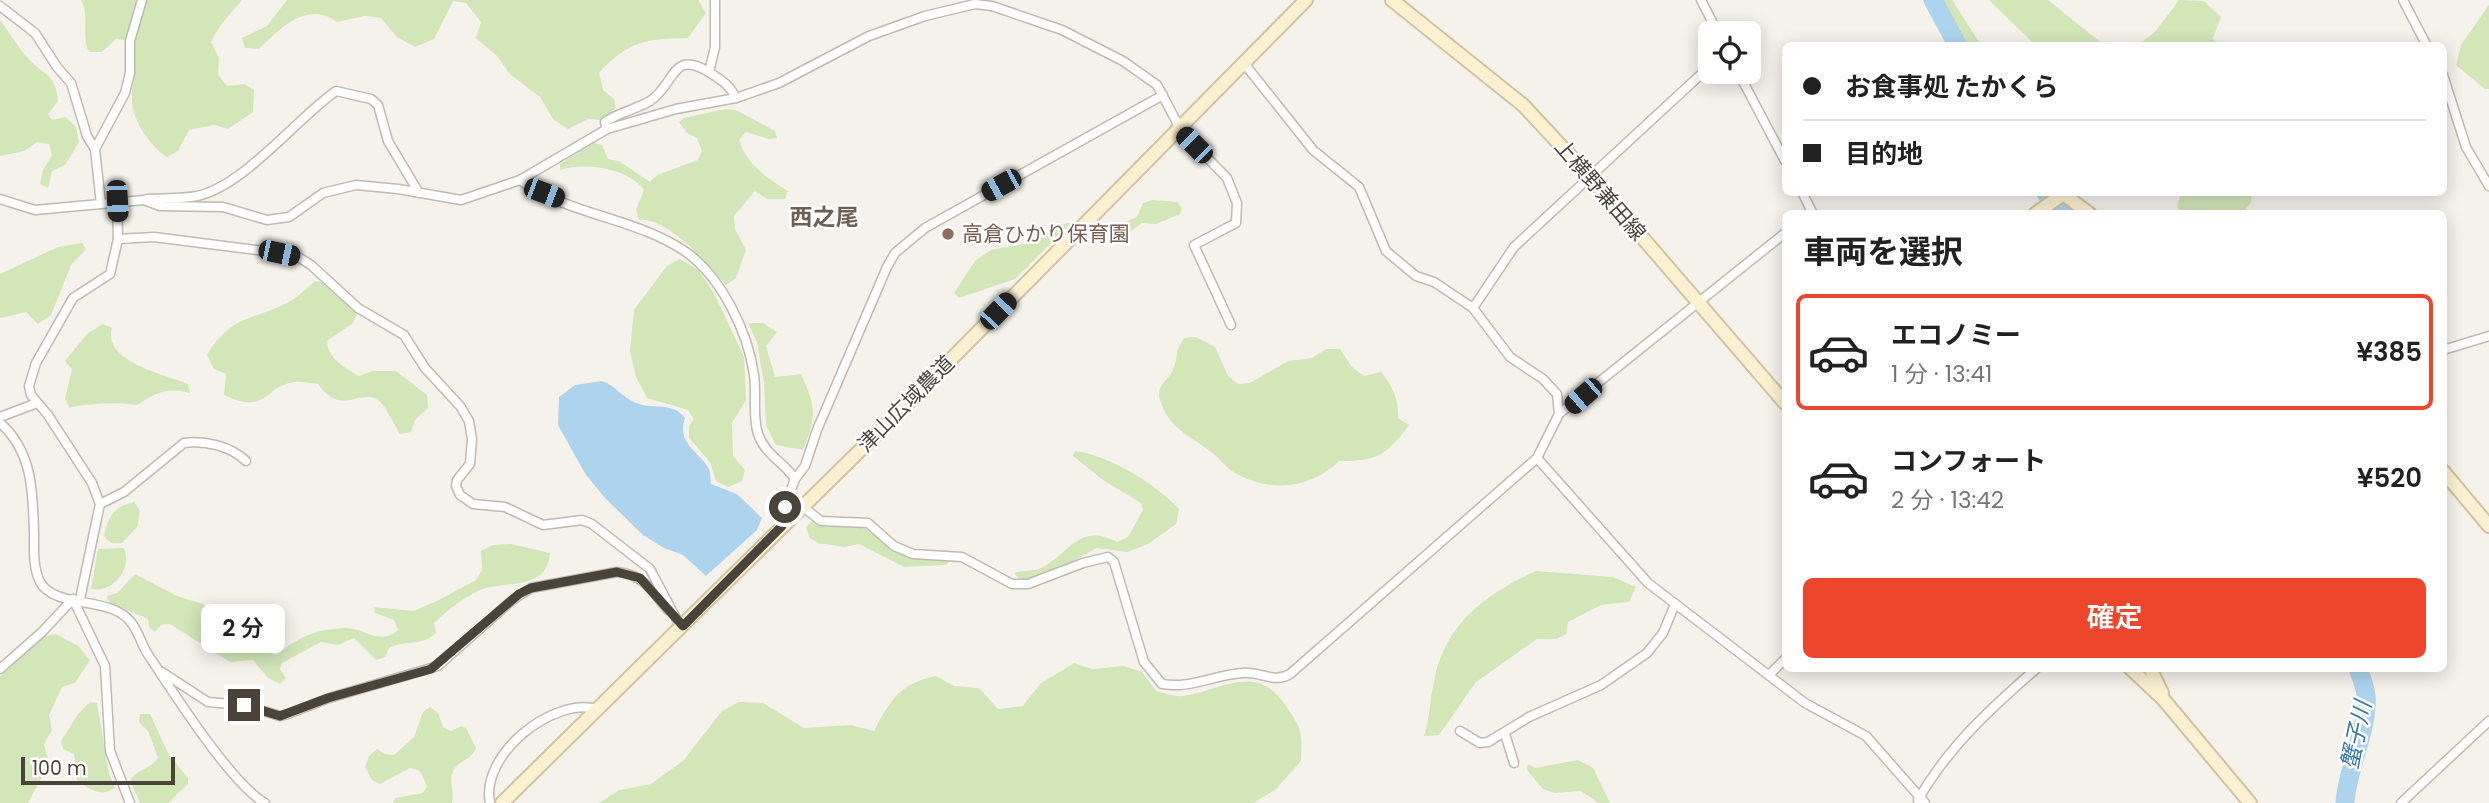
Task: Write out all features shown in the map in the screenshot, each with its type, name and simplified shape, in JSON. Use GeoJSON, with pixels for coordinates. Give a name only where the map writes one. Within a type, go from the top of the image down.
{"type":"FeatureCollection","features":[{"type":"Feature","properties":{"kind":"street"},"geometry":{"type":"LineString","coordinates":[[95,149],[125,93],[131,73],[131,41],[142,0]]}},
{"type":"Feature","properties":{"kind":"street"},"geometry":{"type":"LineString","coordinates":[[709,72],[715,47],[715,0]]}},
{"type":"Feature","properties":{"kind":"street","name":"津山広域農道"},"geometry":{"type":"LineString","coordinates":[[502,803],[680,623],[803,507],[1178,126],[1306,0]]}},
{"type":"Feature","properties":{"kind":"street","name":"上横野兼田線"},"geometry":{"type":"LineString","coordinates":[[1392,0],[1523,105],[1591,178],[1782,400]]}},
{"type":"Feature","properties":{"kind":"street"},"geometry":{"type":"LineString","coordinates":[[1701,0],[1712,21]]}},
{"type":"Feature","properties":{"kind":"street"},"geometry":{"type":"LineString","coordinates":[[2403,0],[2425,42]]}},
{"type":"Feature","properties":{"kind":"street"},"geometry":{"type":"LineString","coordinates":[[144,200],[160,206],[223,206],[267,220],[289,217],[323,193],[356,185],[461,200],[520,180],[607,129],[676,109],[736,98],[779,83],[869,36],[925,16],[975,4],[992,6],[1062,30],[1123,61],[1157,85],[1178,126],[1227,178],[1237,202],[1236,223],[1194,245],[1231,325]]}},
{"type":"Feature","properties":{"kind":"street"},"geometry":{"type":"LineString","coordinates":[[0,6],[35,33],[71,83],[87,136],[95,149],[101,204]]}},
{"type":"Feature","properties":{"kind":"street"},"geometry":{"type":"LineString","coordinates":[[1243,62],[1313,150],[1359,187],[1386,251],[1416,276],[1434,282],[1473,308],[1510,357],[1550,385],[1557,394],[1559,414]]}},
{"type":"Feature","properties":{"kind":"street"},"geometry":{"type":"LineString","coordinates":[[607,129],[605,122],[615,114],[640,106],[657,95],[679,67],[693,64],[709,72],[730,86],[736,98]]}},
{"type":"Feature","properties":{"kind":"street"},"geometry":{"type":"LineString","coordinates":[[1473,308],[1514,247],[1698,77]]}},
{"type":"Feature","properties":{"kind":"street"},"geometry":{"type":"LineString","coordinates":[[1744,84],[1782,155]]}},
{"type":"Feature","properties":{"kind":"street"},"geometry":{"type":"LineString","coordinates":[[2447,88],[2466,147],[2489,186]]}},
{"type":"Feature","properties":{"kind":"street"},"geometry":{"type":"LineString","coordinates":[[0,199],[35,210],[117,201],[184,198],[210,192],[277,143],[336,91],[371,99],[378,105],[388,141],[419,193]]}},
{"type":"Feature","properties":{"kind":"street"},"geometry":{"type":"LineString","coordinates":[[782,526],[781,517],[795,479],[805,466],[817,430],[895,253],[925,228],[1163,95]]}},
{"type":"Feature","properties":{"kind":"street"},"geometry":{"type":"LineString","coordinates":[[520,180],[544,193],[670,243],[700,263],[723,297],[745,340],[755,379],[754,416],[759,435],[779,465],[795,479]]}},
{"type":"Feature","properties":{"kind":"street"},"geometry":{"type":"LineString","coordinates":[[2040,210],[2060,196]]}},
{"type":"Feature","properties":{"kind":"street"},"geometry":{"type":"LineString","coordinates":[[2066,196],[2085,210]]}},
{"type":"Feature","properties":{"kind":"street"},"geometry":{"type":"LineString","coordinates":[[0,669],[77,599],[100,504],[92,483],[37,403],[29,386],[36,363],[73,298],[110,274],[118,239],[117,201]]}},
{"type":"Feature","properties":{"kind":"street"},"geometry":{"type":"LineString","coordinates":[[803,507],[821,521],[868,523],[894,546],[914,554],[962,557],[1012,584],[1028,584],[1083,563],[1108,557],[1114,562],[1144,662],[1162,684],[1177,687],[1246,672],[1278,679],[1290,674],[1537,458],[1559,414],[1782,235]]}},
{"type":"Feature","properties":{"kind":"street"},"geometry":{"type":"LineString","coordinates":[[118,239],[154,237],[300,258],[358,308],[404,335],[425,368],[460,406],[469,421],[472,439],[470,464],[457,480],[456,486],[466,500],[473,504],[505,507],[543,525],[582,520],[592,524],[650,569],[680,623]]}},
{"type":"Feature","properties":{"kind":"street"},"geometry":{"type":"LineString","coordinates":[[2447,349],[2489,336]]}},
{"type":"Feature","properties":{"kind":"street"},"geometry":{"type":"LineString","coordinates":[[0,417],[37,403]]}},
{"type":"Feature","properties":{"kind":"street"},"geometry":{"type":"LineString","coordinates":[[0,422],[25,453],[37,574],[50,591],[124,615],[228,767],[256,798],[265,803]]}},
{"type":"Feature","properties":{"kind":"street"},"geometry":{"type":"LineString","coordinates":[[100,504],[124,492],[184,443],[193,442],[235,451],[246,461]]}},
{"type":"Feature","properties":{"kind":"street"},"geometry":{"type":"LineString","coordinates":[[1537,458],[1630,565],[1675,604],[1822,714],[1866,736],[1920,801],[1944,758],[1965,734],[2033,672]]}},
{"type":"Feature","properties":{"kind":"street"},"geometry":{"type":"LineString","coordinates":[[2447,476],[2489,526]]}},
{"type":"Feature","properties":{"kind":"street"},"geometry":{"type":"LineString","coordinates":[[162,672],[208,702],[244,705],[280,716],[438,666],[519,594],[531,588],[617,572],[631,573],[640,578],[680,623]]}},
{"type":"Feature","properties":{"kind":"street"},"geometry":{"type":"LineString","coordinates":[[77,599],[105,666],[110,751],[130,803]]}},
{"type":"Feature","properties":{"kind":"street"},"geometry":{"type":"LineString","coordinates":[[1460,731],[1480,743],[1505,734],[1539,712],[1589,691],[1638,661],[1663,633],[1675,604]]}},
{"type":"Feature","properties":{"kind":"street"},"geometry":{"type":"LineString","coordinates":[[1769,675],[1782,662]]}},
{"type":"Feature","properties":{"kind":"street"},"geometry":{"type":"LineString","coordinates":[[2134,672],[2164,700],[2250,803]]}},
{"type":"Feature","properties":{"kind":"street"},"geometry":{"type":"LineString","coordinates":[[2152,672],[2164,700]]}},
{"type":"Feature","properties":{"kind":"street"},"geometry":{"type":"LineString","coordinates":[[490,803],[489,781],[501,759],[523,732],[549,717],[579,706],[597,709]]}},
{"type":"Feature","properties":{"kind":"street"},"geometry":{"type":"LineString","coordinates":[[2401,803],[2489,721]]}},
{"type":"Feature","properties":{"kind":"street"},"geometry":{"type":"LineString","coordinates":[[1505,734],[1514,763]]}},
{"type":"Feature","properties":{"kind":"green space"},"geometry":{"type":"Polygon","coordinates":[[[81,0],[242,0],[220,26],[211,42],[219,58],[218,74],[227,86],[245,84],[254,90],[253,112],[228,129],[214,125],[189,130],[178,151],[167,157],[148,139],[135,114],[132,97],[135,62],[130,48],[124,40],[116,39],[102,52],[89,52],[85,12],[81,0]]]}},
{"type":"Feature","properties":{"kind":"green space"},"geometry":{"type":"Polygon","coordinates":[[[287,0],[698,0],[706,13],[688,38],[660,39],[638,44],[609,62],[599,73],[603,90],[614,99],[616,108],[601,120],[588,119],[568,129],[553,119],[540,97],[510,74],[497,56],[476,38],[481,22],[466,3],[453,1],[434,39],[415,47],[397,37],[381,18],[365,16],[337,22],[315,14],[285,26],[259,49],[245,48],[242,38],[267,26],[287,0]]]}},
{"type":"Feature","properties":{"kind":"green space"},"geometry":{"type":"Polygon","coordinates":[[[1942,0],[1952,0],[1979,42],[1961,42],[1942,0]]]}},
{"type":"Feature","properties":{"kind":"green space"},"geometry":{"type":"Polygon","coordinates":[[[1989,0],[2048,0],[2100,42],[2032,42],[1989,0]]]}},
{"type":"Feature","properties":{"kind":"green space"},"geometry":{"type":"Polygon","coordinates":[[[2179,0],[2204,1],[2221,17],[2213,38],[2216,42],[2142,42],[2155,32],[2179,0]]]}},
{"type":"Feature","properties":{"kind":"green space"},"geometry":{"type":"Polygon","coordinates":[[[2489,5],[2489,89],[2485,89],[2456,65],[2461,45],[2489,5]]]}},
{"type":"Feature","properties":{"kind":"green space"},"geometry":{"type":"Polygon","coordinates":[[[0,20],[23,53],[54,84],[58,101],[48,114],[52,120],[65,117],[76,127],[79,142],[65,165],[52,171],[48,188],[40,184],[43,170],[52,155],[49,144],[37,142],[24,151],[0,156],[0,20]]]}},
{"type":"Feature","properties":{"kind":"green space"},"geometry":{"type":"Polygon","coordinates":[[[726,109],[736,110],[775,131],[777,138],[769,139],[746,132],[739,140],[752,163],[788,191],[785,199],[767,199],[755,191],[734,216],[735,229],[746,250],[736,278],[726,285],[675,234],[650,221],[639,220],[636,209],[644,190],[637,182],[617,172],[593,167],[560,170],[560,164],[594,143],[602,145],[608,159],[619,161],[650,182],[657,175],[698,160],[702,151],[697,138],[687,133],[679,122],[684,118],[726,109]]]}},
{"type":"Feature","properties":{"kind":"green space"},"geometry":{"type":"Polygon","coordinates":[[[2180,196],[2252,196],[2245,210],[2180,210],[2177,207],[2180,196]]]}},
{"type":"Feature","properties":{"kind":"green space"},"geometry":{"type":"Polygon","coordinates":[[[1152,200],[1177,202],[1182,208],[1180,214],[1156,224],[1142,223],[1128,233],[1103,241],[1110,229],[1137,217],[1143,203],[1152,200]]]}},
{"type":"Feature","properties":{"kind":"green space"},"geometry":{"type":"Polygon","coordinates":[[[1066,223],[1071,223],[1015,279],[959,298],[954,293],[975,261],[991,250],[1029,243],[1066,223]]]}},
{"type":"Feature","properties":{"kind":"green space"},"geometry":{"type":"Polygon","coordinates":[[[82,243],[86,249],[71,265],[51,315],[38,324],[26,312],[0,318],[0,274],[58,247],[82,243]]]}},
{"type":"Feature","properties":{"kind":"green space"},"geometry":{"type":"Polygon","coordinates":[[[680,259],[698,270],[714,293],[744,357],[746,400],[732,423],[733,456],[745,470],[742,481],[728,487],[716,481],[710,462],[689,438],[689,426],[694,419],[688,410],[647,398],[636,377],[630,351],[634,310],[667,266],[680,259]]]}},
{"type":"Feature","properties":{"kind":"green space"},"geometry":{"type":"Polygon","coordinates":[[[315,281],[326,283],[357,313],[353,323],[327,341],[330,353],[338,362],[359,376],[373,371],[396,371],[427,395],[428,408],[415,420],[411,432],[400,434],[385,407],[375,399],[336,399],[318,384],[298,382],[285,385],[264,398],[249,402],[224,395],[226,374],[214,369],[207,355],[216,342],[234,325],[289,302],[315,281]]]}},
{"type":"Feature","properties":{"kind":"green space"},"geometry":{"type":"Polygon","coordinates":[[[748,323],[763,323],[777,332],[766,346],[775,377],[801,374],[806,385],[813,412],[811,428],[803,450],[776,445],[766,425],[764,384],[757,342],[748,323]]]}},
{"type":"Feature","properties":{"kind":"green space"},"geometry":{"type":"Polygon","coordinates":[[[103,324],[112,328],[111,339],[125,358],[150,371],[188,384],[190,393],[162,392],[137,405],[103,404],[70,408],[65,399],[72,369],[65,361],[88,333],[103,324]]]}},
{"type":"Feature","properties":{"kind":"green space"},"geometry":{"type":"Polygon","coordinates":[[[1196,337],[1215,347],[1228,376],[1238,384],[1250,383],[1288,361],[1312,358],[1326,349],[1340,349],[1352,367],[1364,376],[1381,372],[1394,394],[1398,418],[1409,425],[1394,444],[1380,455],[1363,460],[1339,461],[1316,478],[1290,485],[1262,484],[1248,479],[1232,471],[1214,454],[1174,425],[1160,400],[1161,386],[1172,371],[1181,343],[1184,338],[1196,337]]]}},
{"type":"Feature","properties":{"kind":"green space"},"geometry":{"type":"Polygon","coordinates":[[[1075,451],[1117,465],[1158,490],[1179,509],[1176,524],[1148,544],[1127,552],[1097,548],[1054,571],[1030,580],[1019,579],[1014,573],[1041,568],[1084,537],[1104,537],[1117,542],[1128,537],[1143,510],[1141,503],[1103,480],[1073,456],[1075,451]]]}},
{"type":"Feature","properties":{"kind":"green space"},"geometry":{"type":"Polygon","coordinates":[[[134,502],[140,511],[137,527],[122,543],[111,543],[104,536],[110,518],[121,506],[134,502]]]}},
{"type":"Feature","properties":{"kind":"green space"},"geometry":{"type":"Polygon","coordinates":[[[812,521],[828,526],[865,529],[877,534],[905,556],[950,561],[946,565],[904,567],[859,544],[844,547],[818,543],[809,537],[806,527],[812,521]]]}},
{"type":"Feature","properties":{"kind":"green space"},"geometry":{"type":"Polygon","coordinates":[[[511,544],[550,553],[541,574],[523,582],[490,587],[474,593],[434,623],[436,633],[431,637],[389,648],[385,657],[376,660],[354,638],[338,645],[321,642],[282,663],[280,669],[286,678],[280,684],[268,678],[253,660],[230,662],[170,624],[161,625],[155,632],[149,627],[148,619],[109,602],[107,596],[117,593],[135,574],[177,596],[203,604],[213,614],[250,632],[267,652],[277,655],[301,639],[327,630],[347,628],[379,637],[392,635],[398,630],[394,620],[375,613],[374,607],[414,611],[439,600],[476,580],[482,570],[481,551],[493,545],[511,544]]]}},
{"type":"Feature","properties":{"kind":"green space"},"geometry":{"type":"Polygon","coordinates":[[[124,548],[125,564],[119,578],[107,587],[91,589],[98,549],[124,548]]]}},
{"type":"Feature","properties":{"kind":"green space"},"geometry":{"type":"Polygon","coordinates":[[[1536,571],[1613,577],[1636,587],[1629,602],[1601,605],[1568,622],[1566,634],[1557,639],[1537,639],[1476,682],[1439,735],[1424,736],[1436,672],[1442,654],[1461,622],[1488,598],[1536,571]]]}},
{"type":"Feature","properties":{"kind":"green space"},"geometry":{"type":"Polygon","coordinates":[[[56,634],[78,646],[90,660],[75,683],[62,687],[49,715],[52,730],[44,744],[49,764],[28,803],[0,803],[0,677],[44,636],[56,634]]]}},
{"type":"Feature","properties":{"kind":"green space"},"geometry":{"type":"Polygon","coordinates":[[[1074,663],[1092,669],[1124,666],[1142,672],[1156,691],[1176,696],[1238,682],[1263,685],[1275,692],[1296,721],[1301,737],[1301,761],[1275,790],[1253,803],[599,803],[619,790],[651,784],[683,761],[722,711],[739,702],[763,703],[804,728],[851,725],[874,731],[898,694],[923,679],[936,676],[954,686],[979,688],[998,709],[1023,706],[1040,684],[1074,663]]]}},
{"type":"Feature","properties":{"kind":"green space"},"geometry":{"type":"Polygon","coordinates":[[[90,702],[97,703],[109,774],[115,788],[110,791],[90,789],[77,780],[74,754],[63,749],[61,741],[78,714],[90,702]]]}},
{"type":"Feature","properties":{"kind":"green space"},"geometry":{"type":"Polygon","coordinates":[[[430,707],[438,713],[443,727],[451,731],[461,726],[466,728],[476,748],[453,772],[452,803],[393,803],[395,798],[423,793],[427,786],[420,771],[410,768],[380,784],[372,780],[365,767],[369,756],[377,749],[394,755],[414,737],[423,712],[430,707]]]}},
{"type":"Feature","properties":{"kind":"green space"},"geometry":{"type":"Polygon","coordinates":[[[140,714],[150,714],[169,755],[188,778],[188,784],[168,803],[140,803],[130,780],[158,757],[148,731],[139,722],[140,714]]]}},
{"type":"Feature","properties":{"kind":"green space"},"geometry":{"type":"Polygon","coordinates":[[[1578,760],[1593,768],[1610,803],[1599,803],[1581,791],[1554,793],[1543,789],[1527,770],[1528,764],[1535,768],[1578,760]]]}},
{"type":"Feature","properties":{"kind":"water"},"geometry":{"type":"Polygon","coordinates":[[[602,381],[641,405],[667,407],[680,413],[685,418],[683,427],[686,440],[709,469],[711,484],[737,494],[762,518],[757,530],[706,576],[683,555],[664,548],[643,535],[605,498],[586,475],[558,425],[559,397],[575,385],[602,381]]]}},
{"type":"Feature","properties":{"kind":"waterway","name":"蟹子川"},"geometry":{"type":"LineString","coordinates":[[1933,0],[1956,42]]}},
{"type":"Feature","properties":{"kind":"waterway","name":"蟹子川"},"geometry":{"type":"LineString","coordinates":[[2050,196],[2065,210]]}},
{"type":"Feature","properties":{"kind":"waterway","name":"蟹子川"},"geometry":{"type":"LineString","coordinates":[[2345,803],[2366,708],[2359,672]]}},
{"type":"Feature","properties":{"kind":"place","name":"高倉ひかり保育園"},"geometry":{"type":"Point","coordinates":[948,234]}},
{"type":"Feature","properties":{"kind":"district","name":"西之尾"},"geometry":{"type":"Point","coordinates":[824,217]}},
{"type":"Feature","properties":{"kind":"route"},"geometry":{"type":"LineString","coordinates":[[244,705],[280,716],[328,698],[431,669],[495,618],[519,594],[542,585],[617,572],[631,573],[640,578],[683,626],[782,526],[781,517],[785,507]]}}]}
